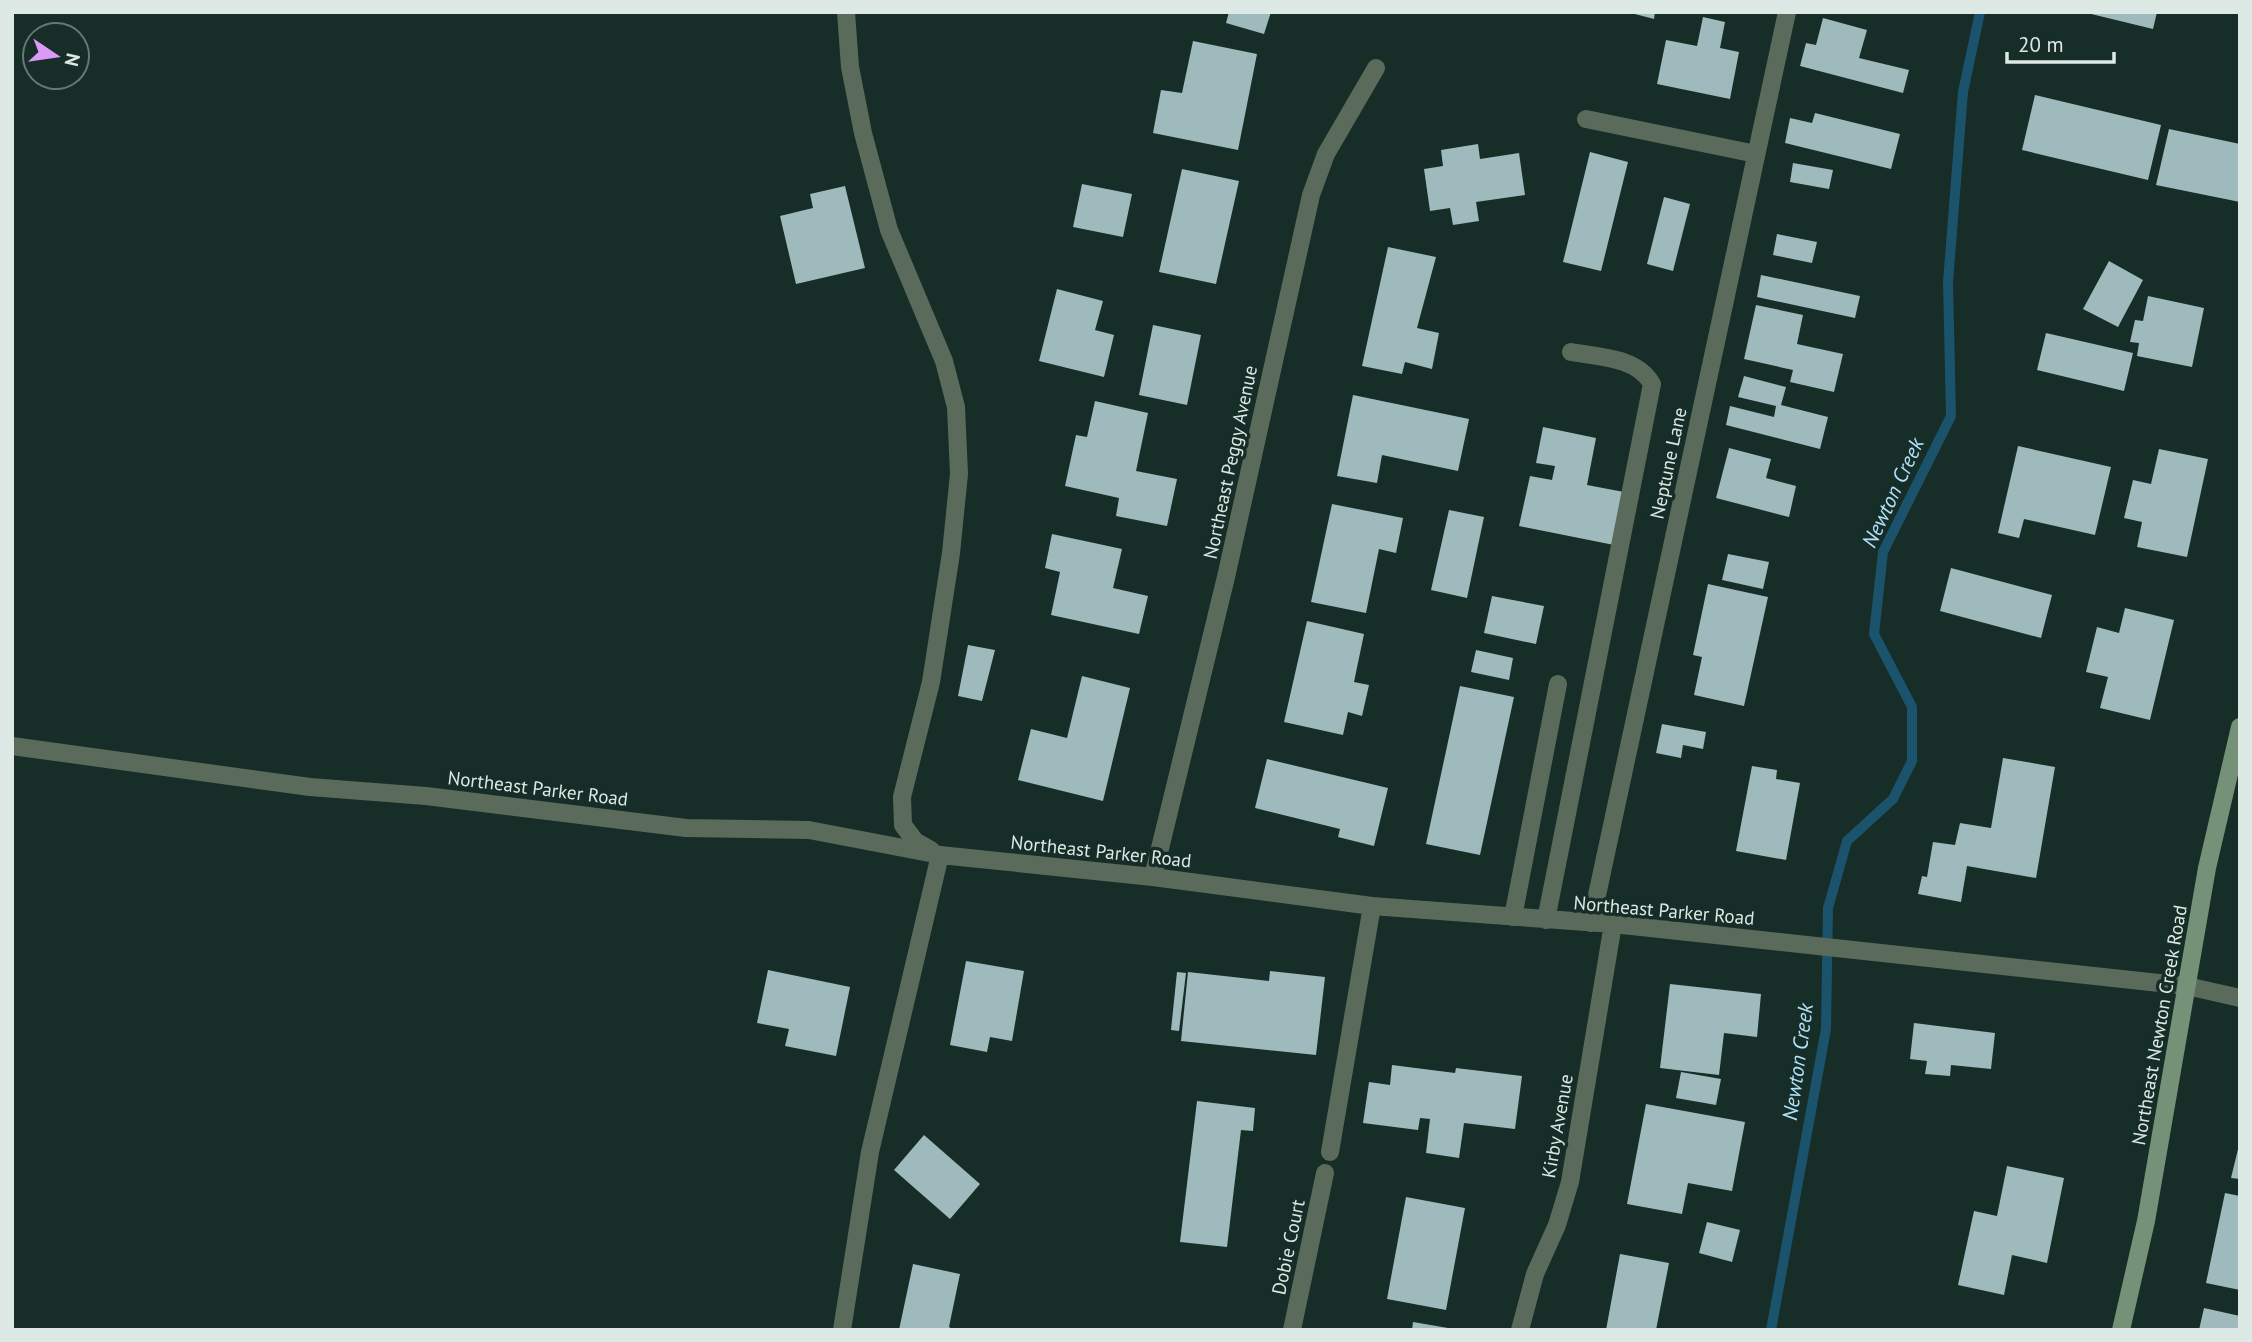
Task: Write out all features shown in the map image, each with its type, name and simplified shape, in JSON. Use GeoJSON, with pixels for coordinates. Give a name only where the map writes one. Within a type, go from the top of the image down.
{"type":"FeatureCollection","features":[{"type":"Feature","properties":{"kind":"street"},"geometry":{"type":"LineString","coordinates":[[842,1330],[870,1152],[940,855],[915,841],[903,825],[902,797],[931,682],[951,553],[959,474],[956,407],[944,360],[889,230],[863,133],[850,67],[846,12]]}},
{"type":"Feature","properties":{"kind":"street","name":"Neptune Lane"},"geometry":{"type":"LineString","coordinates":[[1591,923],[1787,12]]}},
{"type":"Feature","properties":{"kind":"street","name":"Northeast Peggy Avenue"},"geometry":{"type":"LineString","coordinates":[[1153,877],[1226,577],[1311,195],[1326,153],[1376,68]]}},
{"type":"Feature","properties":{"kind":"street"},"geometry":{"type":"LineString","coordinates":[[1586,119],[1756,154]]}},
{"type":"Feature","properties":{"kind":"street"},"geometry":{"type":"LineString","coordinates":[[1546,920],[1652,384],[1645,372],[1629,363],[1571,352]]}},
{"type":"Feature","properties":{"kind":"street"},"geometry":{"type":"LineString","coordinates":[[1513,917],[1558,684]]}},
{"type":"Feature","properties":{"kind":"street","name":"Northeast Newton Creek Road"},"geometry":{"type":"LineString","coordinates":[[2122,1330],[2146,1221],[2207,868],[2240,727]]}},
{"type":"Feature","properties":{"kind":"street","name":"Northeast Parker Road"},"geometry":{"type":"LineString","coordinates":[[12,746],[310,787],[426,796],[686,828],[809,830],[940,855],[1153,877],[1372,906],[1613,924],[1774,941],[2186,986],[2240,998]]}},
{"type":"Feature","properties":{"kind":"street"},"geometry":{"type":"LineString","coordinates":[[1329,1152],[1372,906]]}},
{"type":"Feature","properties":{"kind":"street","name":"Kirby Avenue"},"geometry":{"type":"LineString","coordinates":[[1520,1330],[1535,1274],[1557,1225],[1570,1182],[1613,924]]}},
{"type":"Feature","properties":{"kind":"street","name":"Dobie Court"},"geometry":{"type":"LineString","coordinates":[[1292,1330],[1325,1173]]}},
{"type":"Feature","properties":{"kind":"building"},"geometry":{"type":"Polygon","coordinates":[[[1229,12],[1271,12],[1264,34],[1226,23],[1229,12]]]}},
{"type":"Feature","properties":{"kind":"building"},"geometry":{"type":"Polygon","coordinates":[[[1627,12],[1655,12],[1654,19],[1627,12]]]}},
{"type":"Feature","properties":{"kind":"building"},"geometry":{"type":"Polygon","coordinates":[[[2083,12],[2157,12],[2153,29],[2083,12]]]}},
{"type":"Feature","properties":{"kind":"building"},"geometry":{"type":"Polygon","coordinates":[[[1703,17],[1725,22],[1720,48],[1739,52],[1730,99],[1657,84],[1666,40],[1697,46],[1703,17]]]}},
{"type":"Feature","properties":{"kind":"building"},"geometry":{"type":"Polygon","coordinates":[[[1823,18],[1867,30],[1859,58],[1909,70],[1903,93],[1800,66],[1806,43],[1816,45],[1823,18]]]}},
{"type":"Feature","properties":{"kind":"building"},"geometry":{"type":"Polygon","coordinates":[[[1193,41],[1257,54],[1238,150],[1153,133],[1161,90],[1182,93],[1193,41]]]}},
{"type":"Feature","properties":{"kind":"building"},"geometry":{"type":"Polygon","coordinates":[[[2035,95],[2161,125],[2148,180],[2022,150],[2035,95]]]}},
{"type":"Feature","properties":{"kind":"building"},"geometry":{"type":"Polygon","coordinates":[[[1815,113],[1900,134],[1891,169],[1785,143],[1790,118],[1812,123],[1815,113]]]}},
{"type":"Feature","properties":{"kind":"building"},"geometry":{"type":"Polygon","coordinates":[[[2169,129],[2240,144],[2240,202],[2156,185],[2169,129]]]}},
{"type":"Feature","properties":{"kind":"building"},"geometry":{"type":"Polygon","coordinates":[[[1478,144],[1480,159],[1519,153],[1525,195],[1476,202],[1479,221],[1453,225],[1450,208],[1430,211],[1424,169],[1443,166],[1441,150],[1478,144]]]}},
{"type":"Feature","properties":{"kind":"building"},"geometry":{"type":"Polygon","coordinates":[[[1590,152],[1628,162],[1601,271],[1563,262],[1590,152]]]}},
{"type":"Feature","properties":{"kind":"building"},"geometry":{"type":"Polygon","coordinates":[[[1793,163],[1833,170],[1829,189],[1790,182],[1793,163]]]}},
{"type":"Feature","properties":{"kind":"building"},"geometry":{"type":"Polygon","coordinates":[[[1182,169],[1239,181],[1216,284],[1159,272],[1182,169]]]}},
{"type":"Feature","properties":{"kind":"building"},"geometry":{"type":"Polygon","coordinates":[[[1082,184],[1132,194],[1123,237],[1073,227],[1082,184]]]}},
{"type":"Feature","properties":{"kind":"building"},"geometry":{"type":"Polygon","coordinates":[[[845,186],[865,268],[796,284],[780,216],[813,208],[810,194],[845,186]]]}},
{"type":"Feature","properties":{"kind":"building"},"geometry":{"type":"Polygon","coordinates":[[[1664,197],[1690,204],[1673,271],[1647,264],[1664,197]]]}},
{"type":"Feature","properties":{"kind":"building"},"geometry":{"type":"Polygon","coordinates":[[[1777,234],[1817,242],[1812,263],[1773,255],[1777,234]]]}},
{"type":"Feature","properties":{"kind":"building"},"geometry":{"type":"Polygon","coordinates":[[[1388,247],[1436,257],[1417,328],[1439,333],[1432,369],[1405,362],[1402,374],[1362,366],[1388,247]]]}},
{"type":"Feature","properties":{"kind":"building"},"geometry":{"type":"Polygon","coordinates":[[[2109,261],[2143,280],[2118,327],[2083,309],[2109,261]]]}},
{"type":"Feature","properties":{"kind":"building"},"geometry":{"type":"Polygon","coordinates":[[[1761,275],[1860,296],[1855,318],[1757,297],[1761,275]]]}},
{"type":"Feature","properties":{"kind":"building"},"geometry":{"type":"Polygon","coordinates":[[[1057,289],[1103,301],[1095,330],[1114,335],[1104,377],[1039,361],[1057,289]]]}},
{"type":"Feature","properties":{"kind":"building"},"geometry":{"type":"Polygon","coordinates":[[[2148,296],[2204,308],[2192,367],[2137,356],[2139,343],[2130,342],[2135,320],[2143,321],[2148,296]]]}},
{"type":"Feature","properties":{"kind":"building"},"geometry":{"type":"Polygon","coordinates":[[[1756,305],[1803,315],[1797,344],[1843,354],[1834,392],[1790,382],[1793,370],[1744,359],[1756,305]]]}},
{"type":"Feature","properties":{"kind":"building"},"geometry":{"type":"Polygon","coordinates":[[[1153,325],[1201,335],[1187,405],[1139,395],[1153,325]]]}},
{"type":"Feature","properties":{"kind":"building"},"geometry":{"type":"Polygon","coordinates":[[[2046,333],[2133,353],[2124,391],[2037,370],[2046,333]]]}},
{"type":"Feature","properties":{"kind":"building"},"geometry":{"type":"Polygon","coordinates":[[[1744,376],[1786,387],[1781,405],[1828,417],[1820,449],[1726,425],[1730,406],[1774,417],[1776,406],[1738,397],[1744,376]]]}},
{"type":"Feature","properties":{"kind":"building"},"geometry":{"type":"Polygon","coordinates":[[[1353,395],[1469,419],[1458,471],[1382,455],[1377,483],[1337,476],[1353,395]]]}},
{"type":"Feature","properties":{"kind":"building"},"geometry":{"type":"Polygon","coordinates":[[[1095,401],[1148,413],[1136,471],[1177,479],[1167,526],[1116,516],[1119,498],[1065,486],[1076,435],[1087,437],[1095,401]]]}},
{"type":"Feature","properties":{"kind":"building"},"geometry":{"type":"Polygon","coordinates":[[[1543,427],[1596,438],[1587,485],[1624,492],[1614,545],[1519,526],[1530,476],[1552,480],[1555,466],[1536,463],[1543,427]]]}},
{"type":"Feature","properties":{"kind":"building"},"geometry":{"type":"Polygon","coordinates":[[[2018,446],[2111,467],[2095,535],[2024,519],[2019,538],[1998,533],[2018,446]]]}},
{"type":"Feature","properties":{"kind":"building"},"geometry":{"type":"Polygon","coordinates":[[[1729,448],[1771,459],[1766,478],[1796,486],[1789,517],[1716,498],[1729,448]]]}},
{"type":"Feature","properties":{"kind":"building"},"geometry":{"type":"Polygon","coordinates":[[[2159,449],[2208,459],[2187,557],[2137,547],[2142,522],[2124,518],[2133,480],[2151,484],[2159,449]]]}},
{"type":"Feature","properties":{"kind":"building"},"geometry":{"type":"Polygon","coordinates":[[[1332,504],[1403,518],[1396,553],[1379,549],[1366,613],[1311,602],[1332,504]]]}},
{"type":"Feature","properties":{"kind":"building"},"geometry":{"type":"Polygon","coordinates":[[[1449,510],[1484,517],[1467,598],[1431,590],[1449,510]]]}},
{"type":"Feature","properties":{"kind":"building"},"geometry":{"type":"Polygon","coordinates":[[[1052,534],[1122,549],[1113,588],[1148,596],[1139,634],[1051,615],[1060,572],[1045,568],[1052,534]]]}},
{"type":"Feature","properties":{"kind":"building"},"geometry":{"type":"Polygon","coordinates":[[[1728,554],[1769,562],[1763,589],[1722,580],[1728,554]]]}},
{"type":"Feature","properties":{"kind":"building"},"geometry":{"type":"Polygon","coordinates":[[[1951,568],[2052,595],[2041,638],[1940,611],[1951,568]]]}},
{"type":"Feature","properties":{"kind":"building"},"geometry":{"type":"Polygon","coordinates":[[[1708,584],[1768,597],[1744,706],[1694,695],[1702,657],[1693,655],[1708,584]]]}},
{"type":"Feature","properties":{"kind":"building"},"geometry":{"type":"Polygon","coordinates":[[[1492,596],[1544,606],[1536,644],[1484,633],[1492,596]]]}},
{"type":"Feature","properties":{"kind":"building"},"geometry":{"type":"Polygon","coordinates":[[[2125,608],[2174,620],[2150,720],[2100,708],[2108,677],[2086,672],[2097,627],[2119,633],[2125,608]]]}},
{"type":"Feature","properties":{"kind":"building"},"geometry":{"type":"Polygon","coordinates":[[[1307,621],[1364,634],[1354,682],[1369,685],[1362,716],[1348,712],[1343,735],[1284,722],[1307,621]]]}},
{"type":"Feature","properties":{"kind":"building"},"geometry":{"type":"Polygon","coordinates":[[[968,645],[995,650],[982,701],[958,696],[968,645]]]}},
{"type":"Feature","properties":{"kind":"building"},"geometry":{"type":"Polygon","coordinates":[[[1476,650],[1513,658],[1509,680],[1471,672],[1476,650]]]}},
{"type":"Feature","properties":{"kind":"building"},"geometry":{"type":"Polygon","coordinates":[[[1082,676],[1130,688],[1103,801],[1018,780],[1031,729],[1067,738],[1082,676]]]}},
{"type":"Feature","properties":{"kind":"building"},"geometry":{"type":"Polygon","coordinates":[[[1460,686],[1514,697],[1480,855],[1426,844],[1460,686]]]}},
{"type":"Feature","properties":{"kind":"building"},"geometry":{"type":"Polygon","coordinates":[[[1662,724],[1706,732],[1703,749],[1683,745],[1681,758],[1656,753],[1662,724]]]}},
{"type":"Feature","properties":{"kind":"building"},"geometry":{"type":"Polygon","coordinates":[[[2003,758],[2055,767],[2036,878],[1967,866],[1961,902],[1918,894],[1922,876],[1927,877],[1933,842],[1955,845],[1960,823],[1991,828],[2003,758]]]}},
{"type":"Feature","properties":{"kind":"building"},"geometry":{"type":"Polygon","coordinates":[[[1267,759],[1388,788],[1374,846],[1338,837],[1340,829],[1255,808],[1267,759]]]}},
{"type":"Feature","properties":{"kind":"building"},"geometry":{"type":"Polygon","coordinates":[[[1752,766],[1777,770],[1776,779],[1800,783],[1786,860],[1736,851],[1752,766]]]}},
{"type":"Feature","properties":{"kind":"building"},"geometry":{"type":"Polygon","coordinates":[[[966,961],[1024,971],[1012,1041],[990,1037],[987,1052],[950,1045],[966,961]]]}},
{"type":"Feature","properties":{"kind":"building"},"geometry":{"type":"Polygon","coordinates":[[[768,970],[850,987],[836,1056],[785,1046],[789,1029],[757,1023],[768,970]]]}},
{"type":"Feature","properties":{"kind":"building"},"geometry":{"type":"Polygon","coordinates":[[[1270,971],[1325,977],[1316,1055],[1181,1041],[1188,972],[1269,981],[1270,971]]]}},
{"type":"Feature","properties":{"kind":"building"},"geometry":{"type":"Polygon","coordinates":[[[1177,972],[1186,973],[1179,1031],[1171,1030],[1177,972]]]}},
{"type":"Feature","properties":{"kind":"building"},"geometry":{"type":"Polygon","coordinates":[[[1670,984],[1761,994],[1757,1037],[1724,1033],[1719,1075],[1660,1068],[1670,984]]]}},
{"type":"Feature","properties":{"kind":"building"},"geometry":{"type":"Polygon","coordinates":[[[1914,1023],[1995,1033],[1991,1069],[1951,1065],[1950,1076],[1925,1074],[1927,1061],[1910,1059],[1914,1023]]]}},
{"type":"Feature","properties":{"kind":"building"},"geometry":{"type":"Polygon","coordinates":[[[1392,1065],[1455,1073],[1456,1068],[1522,1076],[1515,1129],[1464,1123],[1459,1158],[1426,1153],[1430,1119],[1420,1118],[1418,1130],[1363,1123],[1369,1082],[1390,1085],[1392,1065]]]}},
{"type":"Feature","properties":{"kind":"building"},"geometry":{"type":"Polygon","coordinates":[[[1681,1072],[1721,1079],[1716,1105],[1676,1098],[1681,1072]]]}},
{"type":"Feature","properties":{"kind":"building"},"geometry":{"type":"Polygon","coordinates":[[[1197,1101],[1255,1108],[1253,1131],[1241,1130],[1227,1247],[1180,1242],[1197,1101]]]}},
{"type":"Feature","properties":{"kind":"building"},"geometry":{"type":"Polygon","coordinates":[[[1646,1104],[1745,1122],[1732,1191],[1688,1183],[1682,1214],[1627,1204],[1646,1104]]]}},
{"type":"Feature","properties":{"kind":"building"},"geometry":{"type":"Polygon","coordinates":[[[924,1135],[980,1184],[950,1219],[894,1170],[924,1135]]]}},
{"type":"Feature","properties":{"kind":"building"},"geometry":{"type":"Polygon","coordinates":[[[2240,1145],[2240,1179],[2231,1178],[2240,1145]]]}},
{"type":"Feature","properties":{"kind":"building"},"geometry":{"type":"Polygon","coordinates":[[[2007,1166],[2064,1178],[2047,1263],[2012,1255],[2004,1295],[1958,1285],[1974,1211],[1997,1216],[2007,1166]]]}},
{"type":"Feature","properties":{"kind":"building"},"geometry":{"type":"Polygon","coordinates":[[[2225,1193],[2240,1196],[2240,1290],[2206,1283],[2225,1193]]]}},
{"type":"Feature","properties":{"kind":"building"},"geometry":{"type":"Polygon","coordinates":[[[1406,1197],[1465,1208],[1446,1310],[1387,1299],[1406,1197]]]}},
{"type":"Feature","properties":{"kind":"building"},"geometry":{"type":"Polygon","coordinates":[[[1707,1222],[1740,1230],[1732,1262],[1699,1253],[1707,1222]]]}},
{"type":"Feature","properties":{"kind":"building"},"geometry":{"type":"Polygon","coordinates":[[[1620,1254],[1669,1263],[1656,1330],[1606,1330],[1620,1254]]]}},
{"type":"Feature","properties":{"kind":"building"},"geometry":{"type":"Polygon","coordinates":[[[913,1264],[960,1274],[949,1327],[954,1330],[899,1330],[913,1264]]]}},
{"type":"Feature","properties":{"kind":"building"},"geometry":{"type":"Polygon","coordinates":[[[2204,1308],[2240,1316],[2240,1330],[2199,1330],[2204,1308]]]}},
{"type":"Feature","properties":{"kind":"building"},"geometry":{"type":"Polygon","coordinates":[[[1413,1322],[1448,1328],[1448,1330],[1412,1330],[1413,1322]]]}},
{"type":"Feature","properties":{"kind":"waterway","name":"Newton Creek"},"geometry":{"type":"LineString","coordinates":[[1771,1330],[1826,1029],[1828,908],[1847,841],[1893,799],[1912,761],[1912,707],[1874,634],[1883,552],[1951,416],[1948,282],[1963,92],[1980,12]]}}]}
